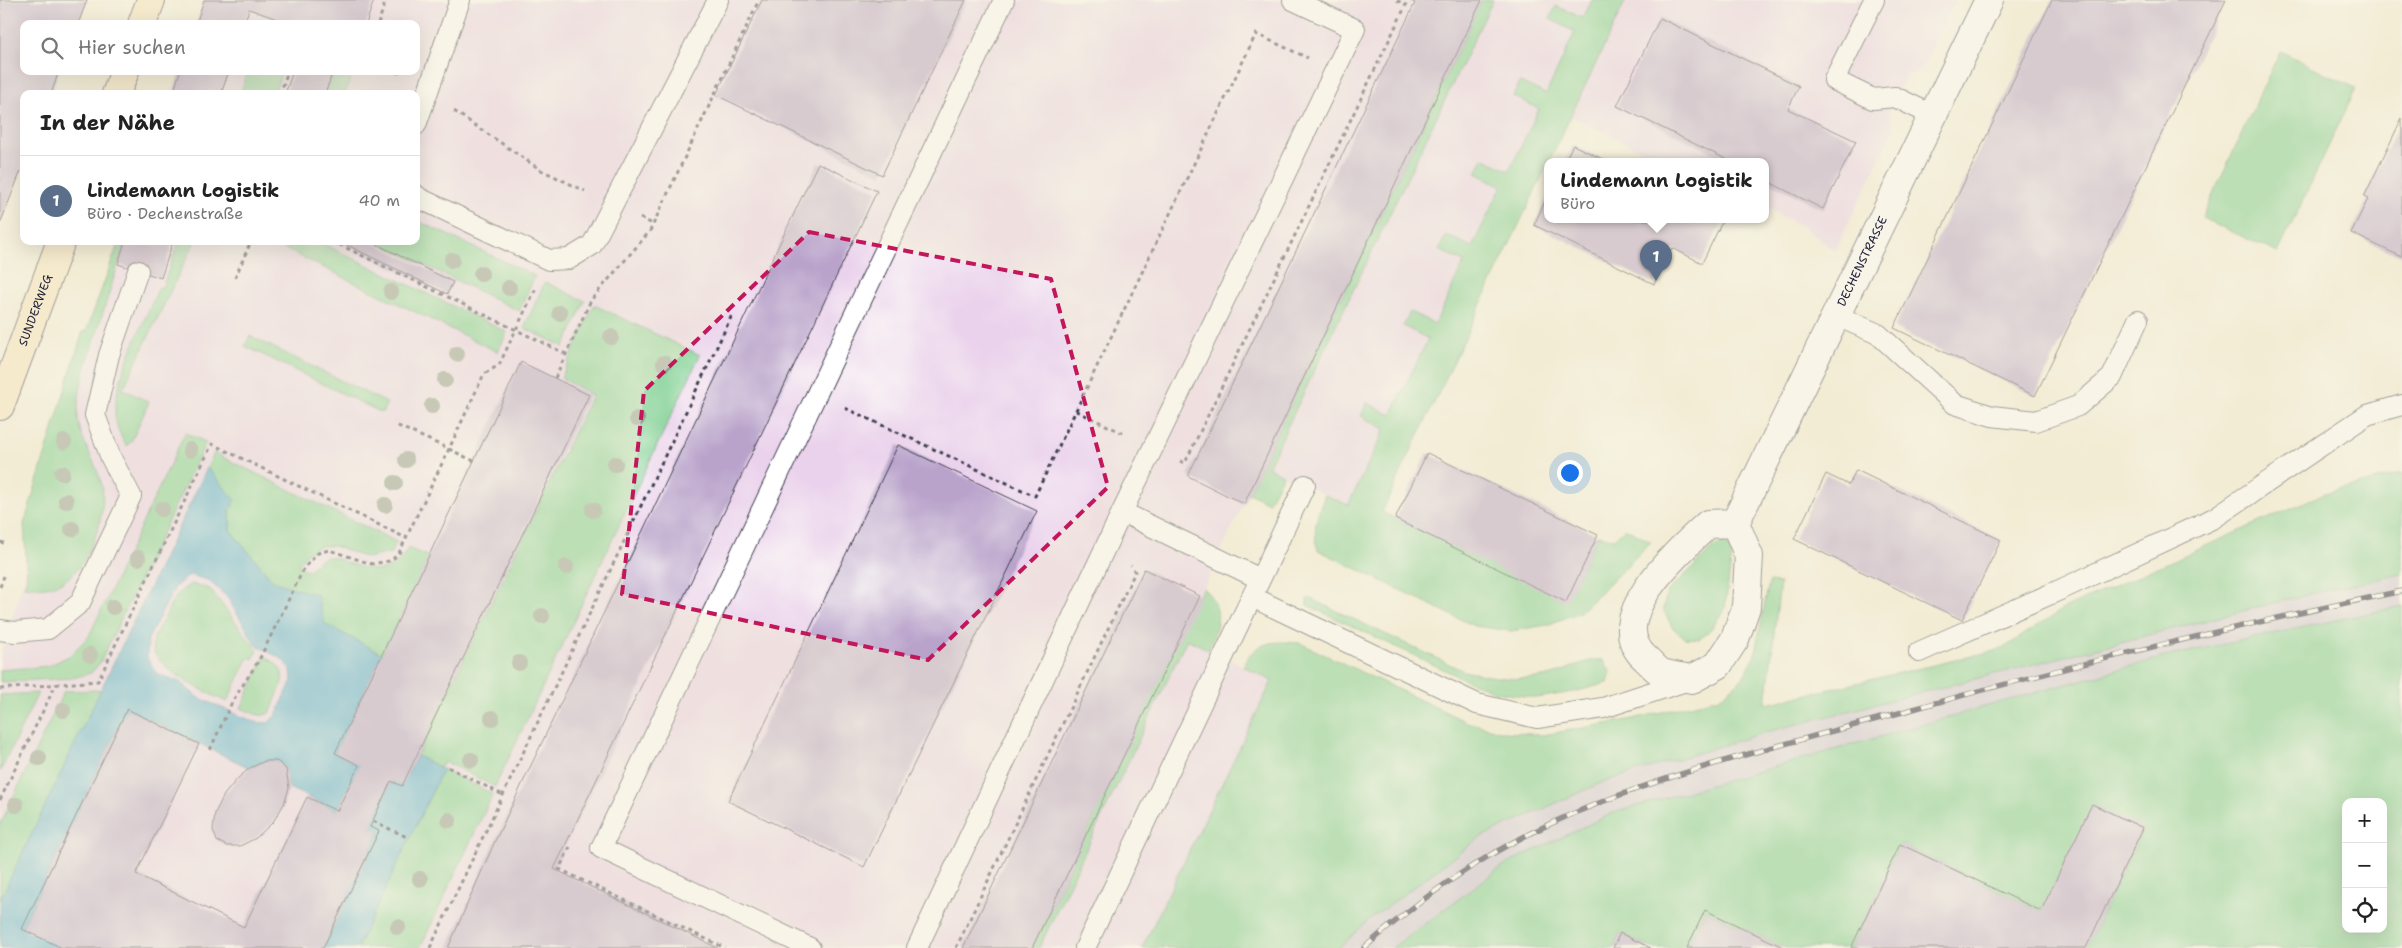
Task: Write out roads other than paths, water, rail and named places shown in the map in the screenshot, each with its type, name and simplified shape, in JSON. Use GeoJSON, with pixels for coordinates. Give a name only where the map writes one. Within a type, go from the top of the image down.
{"type":"FeatureCollection","features":[{"type":"Feature","properties":{"kind":"main road"},"geometry":{"type":"LineString","coordinates":[[144,20],[151,0]]}},
{"type":"Feature","properties":{"kind":"main road"},"geometry":{"type":"LineString","coordinates":[[118,90],[123,75]]}},
{"type":"Feature","properties":{"kind":"main road","name":"SUNDERWEG"},"geometry":{"type":"LineString","coordinates":[[0,406],[60,245]]}},
{"type":"Feature","properties":{"kind":"street","name":"DECHENSTRASSE"},"geometry":{"type":"LineString","coordinates":[[1735,523],[1989,0]]}},
{"type":"Feature","properties":{"kind":"street"},"geometry":{"type":"LineString","coordinates":[[1735,523],[1749,556],[1746,607],[1735,639],[1718,666],[1692,679],[1661,672],[1637,651],[1632,628],[1639,599],[1669,560],[1708,524],[1735,523]]}},
{"type":"Feature","properties":{"kind":"lane"},"geometry":{"type":"LineString","coordinates":[[420,112],[460,0]]}},
{"type":"Feature","properties":{"kind":"lane"},"geometry":{"type":"LineString","coordinates":[[420,198],[549,260],[569,260],[592,245],[718,0]]}},
{"type":"Feature","properties":{"kind":"lane"},"geometry":{"type":"LineString","coordinates":[[810,948],[601,848],[1004,0]]}},
{"type":"Feature","properties":{"kind":"lane"},"geometry":{"type":"LineString","coordinates":[[917,948],[1111,534],[1355,30],[1294,0]]}},
{"type":"Feature","properties":{"kind":"lane"},"geometry":{"type":"LineString","coordinates":[[1874,0],[1834,80],[1873,98],[1895,97],[1934,116]]}},
{"type":"Feature","properties":{"kind":"lane"},"geometry":{"type":"LineString","coordinates":[[0,630],[15,632],[48,629],[80,603],[131,496],[111,458],[95,415],[109,355],[138,271]]}},
{"type":"Feature","properties":{"kind":"lane"},"geometry":{"type":"LineString","coordinates":[[1837,316],[1878,334],[1955,404],[1992,416],[2036,421],[2078,406],[2112,377],[2138,320]]}},
{"type":"Feature","properties":{"kind":"lane"},"geometry":{"type":"LineString","coordinates":[[1918,652],[2062,589],[2214,518],[2367,415],[2402,405]]}},
{"type":"Feature","properties":{"kind":"lane"},"geometry":{"type":"LineString","coordinates":[[1085,948],[1305,485]]}},
{"type":"Feature","properties":{"kind":"lane"},"geometry":{"type":"LineString","coordinates":[[1122,512],[1260,579]]}},
{"type":"Feature","properties":{"kind":"lane"},"geometry":{"type":"LineString","coordinates":[[1252,597],[1477,704],[1537,718],[1603,708],[1692,679]]}},
{"type":"Feature","properties":{"kind":"water"},"geometry":{"type":"Polygon","coordinates":[[[207,468],[235,500],[230,510],[230,530],[274,582],[317,595],[325,624],[382,654],[335,753],[359,765],[337,811],[289,788],[286,769],[277,761],[265,761],[250,768],[127,709],[22,928],[62,948],[0,948],[0,900],[207,468]],[[189,575],[175,587],[148,639],[147,658],[157,674],[180,682],[197,697],[255,722],[268,723],[277,714],[292,680],[291,669],[282,659],[256,645],[227,597],[208,580],[189,575]]]}},
{"type":"Feature","properties":{"kind":"water"},"geometry":{"type":"Polygon","coordinates":[[[417,756],[443,769],[357,948],[323,948],[379,831],[370,827],[391,781],[402,785],[417,756]]]}},
{"type":"Feature","properties":{"kind":"railway"},"geometry":{"type":"LineString","coordinates":[[1364,948],[1424,899],[1488,856],[1533,832],[1619,795],[1708,766],[1952,698],[2208,634],[2402,591]]}},
{"type":"Feature","properties":{"kind":"place","name":"Lindemann Logistik"},"geometry":{"type":"Point","coordinates":[1656,281]}}]}
